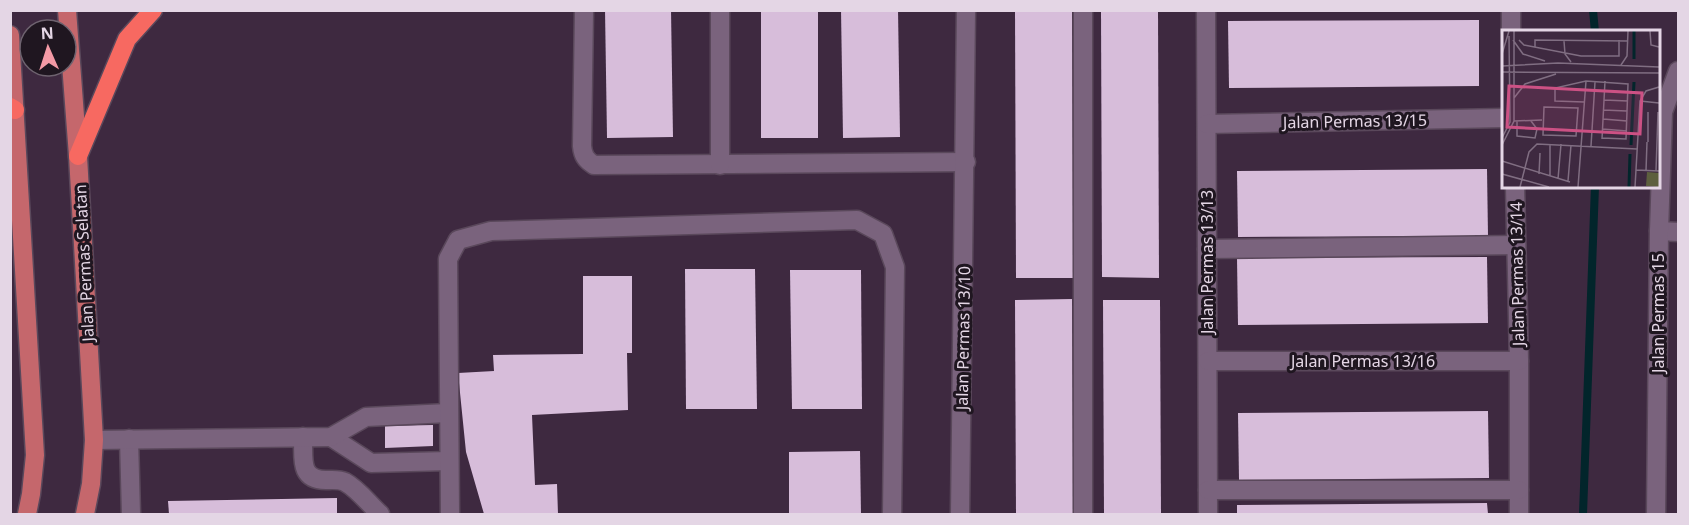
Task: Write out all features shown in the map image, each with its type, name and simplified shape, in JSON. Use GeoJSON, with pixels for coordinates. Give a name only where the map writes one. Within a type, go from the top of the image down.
{"type":"FeatureCollection","features":[{"type":"Feature","properties":{"kind":"highway"},"geometry":{"type":"LineString","coordinates":[[78,156],[127,39],[153,10]]}},
{"type":"Feature","properties":{"kind":"main road","name":"Jalan Permas Selatan"},"geometry":{"type":"LineString","coordinates":[[67,10],[78,156],[94,440],[91,484],[85,514]]}},
{"type":"Feature","properties":{"kind":"main road"},"geometry":{"type":"LineString","coordinates":[[10,35],[35,455],[27,514]]}},
{"type":"Feature","properties":{"kind":"street"},"geometry":{"type":"LineString","coordinates":[[584,10],[582,146],[587,161],[602,166],[966,162]]}},
{"type":"Feature","properties":{"kind":"street"},"geometry":{"type":"LineString","coordinates":[[720,10],[720,165]]}},
{"type":"Feature","properties":{"kind":"street","name":"Jalan Permas 13/10"},"geometry":{"type":"LineString","coordinates":[[960,514],[966,162],[966,10]]}},
{"type":"Feature","properties":{"kind":"street"},"geometry":{"type":"LineString","coordinates":[[1083,10],[1083,514]]}},
{"type":"Feature","properties":{"kind":"street","name":"Jalan Permas 13/13"},"geometry":{"type":"LineString","coordinates":[[1206,10],[1208,514]]}},
{"type":"Feature","properties":{"kind":"street"},"geometry":{"type":"LineString","coordinates":[[1511,10],[1511,30]]}},
{"type":"Feature","properties":{"kind":"street","name":"Jalan Permas 15"},"geometry":{"type":"LineString","coordinates":[[1656,514],[1659,231],[1671,112],[1678,71]]}},
{"type":"Feature","properties":{"kind":"street","name":"Jalan Permas 13/15"},"geometry":{"type":"LineString","coordinates":[[1207,124],[1502,118]]}},
{"type":"Feature","properties":{"kind":"street","name":"Jalan Permas 13/14"},"geometry":{"type":"LineString","coordinates":[[1515,188],[1519,361],[1519,514]]}},
{"type":"Feature","properties":{"kind":"street"},"geometry":{"type":"LineString","coordinates":[[450,514],[448,259],[458,240],[491,231],[857,220],[883,234],[895,267],[892,514]]}},
{"type":"Feature","properties":{"kind":"street"},"geometry":{"type":"LineString","coordinates":[[1659,231],[1678,232]]}},
{"type":"Feature","properties":{"kind":"street"},"geometry":{"type":"LineString","coordinates":[[1207,249],[1516,245]]}},
{"type":"Feature","properties":{"kind":"street","name":"Jalan Permas 13/16"},"geometry":{"type":"LineString","coordinates":[[1208,361],[1519,361]]}},
{"type":"Feature","properties":{"kind":"street"},"geometry":{"type":"LineString","coordinates":[[94,440],[331,437],[366,417],[448,413]]}},
{"type":"Feature","properties":{"kind":"street"},"geometry":{"type":"LineString","coordinates":[[303,437],[304,467],[308,476],[316,480],[346,482],[380,514]]}},
{"type":"Feature","properties":{"kind":"street"},"geometry":{"type":"LineString","coordinates":[[331,437],[371,462],[449,461]]}},
{"type":"Feature","properties":{"kind":"street"},"geometry":{"type":"LineString","coordinates":[[129,440],[131,514]]}},
{"type":"Feature","properties":{"kind":"street"},"geometry":{"type":"LineString","coordinates":[[1208,490],[1519,490]]}},
{"type":"Feature","properties":{"kind":"building"},"geometry":{"type":"Polygon","coordinates":[[[605,10],[671,10],[673,137],[607,138],[605,10]]]}},
{"type":"Feature","properties":{"kind":"building"},"geometry":{"type":"Polygon","coordinates":[[[761,10],[818,10],[818,138],[761,138],[761,10]]]}},
{"type":"Feature","properties":{"kind":"building"},"geometry":{"type":"Polygon","coordinates":[[[841,10],[898,10],[900,137],[843,138],[841,10]]]}},
{"type":"Feature","properties":{"kind":"building"},"geometry":{"type":"Polygon","coordinates":[[[1015,10],[1072,10],[1073,278],[1016,278],[1015,10]]]}},
{"type":"Feature","properties":{"kind":"building"},"geometry":{"type":"Polygon","coordinates":[[[1101,10],[1158,10],[1159,278],[1102,277],[1101,10]]]}},
{"type":"Feature","properties":{"kind":"building"},"geometry":{"type":"Polygon","coordinates":[[[1479,20],[1479,86],[1229,88],[1228,21],[1479,20]]]}},
{"type":"Feature","properties":{"kind":"building"},"geometry":{"type":"Polygon","coordinates":[[[1487,169],[1488,236],[1238,237],[1237,171],[1487,169]]]}},
{"type":"Feature","properties":{"kind":"building"},"geometry":{"type":"Polygon","coordinates":[[[1487,257],[1488,323],[1238,325],[1237,258],[1487,257]]]}},
{"type":"Feature","properties":{"kind":"building"},"geometry":{"type":"Polygon","coordinates":[[[685,269],[755,269],[757,409],[686,409],[685,269]]]}},
{"type":"Feature","properties":{"kind":"building"},"geometry":{"type":"Polygon","coordinates":[[[790,270],[861,270],[862,409],[792,409],[790,270]]]}},
{"type":"Feature","properties":{"kind":"building"},"geometry":{"type":"Polygon","coordinates":[[[583,276],[632,276],[632,353],[627,353],[628,410],[532,415],[535,485],[557,484],[558,514],[484,514],[466,452],[458,373],[494,371],[493,355],[583,354],[583,276]]]}},
{"type":"Feature","properties":{"kind":"building"},"geometry":{"type":"Polygon","coordinates":[[[1072,299],[1073,514],[1016,514],[1015,300],[1072,299]]]}},
{"type":"Feature","properties":{"kind":"building"},"geometry":{"type":"Polygon","coordinates":[[[1103,300],[1160,300],[1161,514],[1104,514],[1103,300]]]}},
{"type":"Feature","properties":{"kind":"building"},"geometry":{"type":"Polygon","coordinates":[[[1488,411],[1489,478],[1239,480],[1238,413],[1488,411]]]}},
{"type":"Feature","properties":{"kind":"building"},"geometry":{"type":"Polygon","coordinates":[[[433,425],[433,446],[385,448],[385,426],[433,425]]]}},
{"type":"Feature","properties":{"kind":"building"},"geometry":{"type":"Polygon","coordinates":[[[860,451],[861,514],[789,514],[789,452],[860,451]]]}},
{"type":"Feature","properties":{"kind":"building"},"geometry":{"type":"Polygon","coordinates":[[[337,498],[337,514],[169,514],[168,501],[337,498]]]}},
{"type":"Feature","properties":{"kind":"building"},"geometry":{"type":"Polygon","coordinates":[[[1487,503],[1488,514],[1237,514],[1237,505],[1487,503]]]}},
{"type":"Feature","properties":{"kind":"waterway"},"geometry":{"type":"LineString","coordinates":[[1593,10],[1595,30]]}},
{"type":"Feature","properties":{"kind":"waterway"},"geometry":{"type":"LineString","coordinates":[[1583,514],[1595,188]]}}]}
